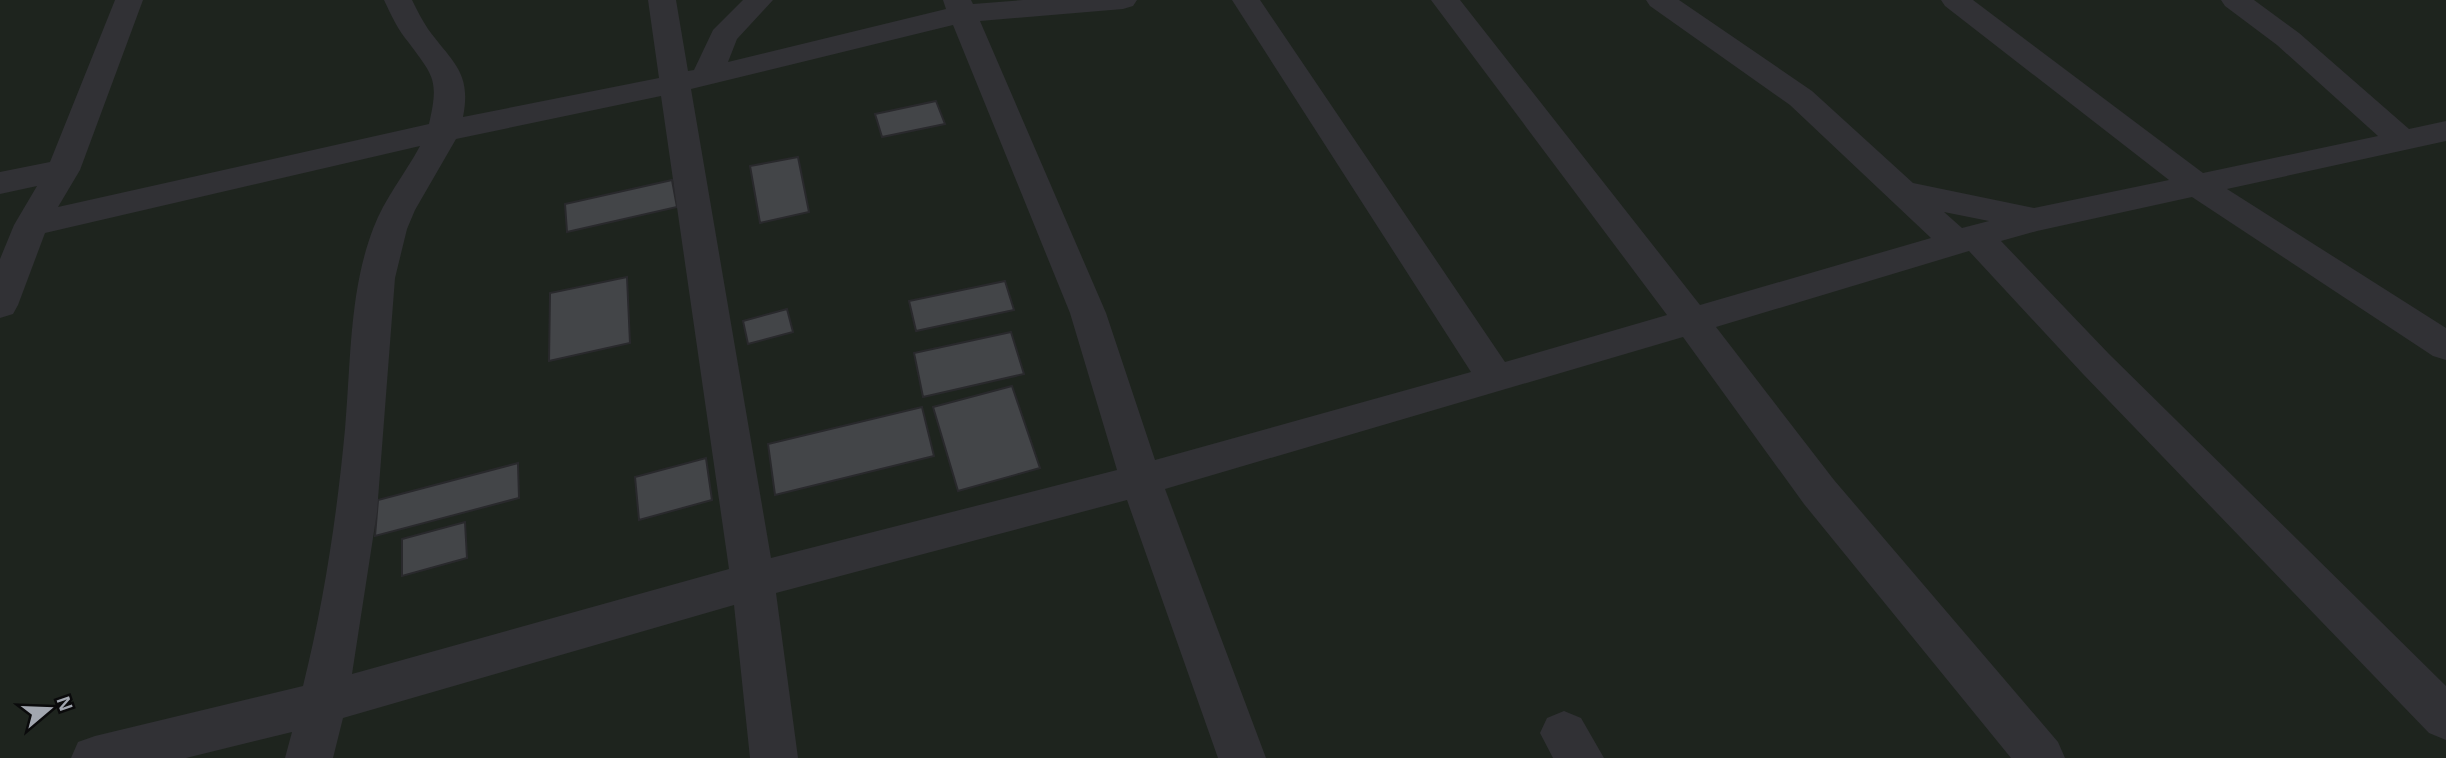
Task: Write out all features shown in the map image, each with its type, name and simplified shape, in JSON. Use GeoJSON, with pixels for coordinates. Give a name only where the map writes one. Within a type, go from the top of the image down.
{"type":"FeatureCollection","features":[{"type":"Feature","properties":{"kind":"street"},"geometry":{"type":"LineString","coordinates":[[0,305],[31,225],[63,170],[129,0]]}},
{"type":"Feature","properties":{"kind":"street"},"geometry":{"type":"LineString","coordinates":[[309,758],[323,703],[354,534],[366,429],[377,272],[391,226],[446,130],[449,84],[439,57],[418,36],[398,0]]}},
{"type":"Feature","properties":{"kind":"street"},"geometry":{"type":"LineString","coordinates":[[662,0],[690,79],[774,758]]}},
{"type":"Feature","properties":{"kind":"street"},"geometry":{"type":"LineString","coordinates":[[690,79],[723,36],[759,0]]}},
{"type":"Feature","properties":{"kind":"street"},"geometry":{"type":"LineString","coordinates":[[31,225],[446,130],[690,79],[959,7],[1123,0]]}},
{"type":"Feature","properties":{"kind":"street"},"geometry":{"type":"LineString","coordinates":[[1246,0],[1496,379]]}},
{"type":"Feature","properties":{"kind":"street"},"geometry":{"type":"LineString","coordinates":[[1445,0],[1819,492],[2041,758]]}},
{"type":"Feature","properties":{"kind":"street"},"geometry":{"type":"LineString","coordinates":[[1660,0],[1783,83],[1903,192],[1965,239],[2096,364],[2446,718]]}},
{"type":"Feature","properties":{"kind":"street"},"geometry":{"type":"LineString","coordinates":[[1955,0],[2196,184],[2446,346]]}},
{"type":"Feature","properties":{"kind":"street"},"geometry":{"type":"LineString","coordinates":[[2235,0],[2288,39],[2402,140]]}},
{"type":"Feature","properties":{"kind":"street"},"geometry":{"type":"LineString","coordinates":[[959,7],[1088,313],[1141,480],[1242,758]]}},
{"type":"Feature","properties":{"kind":"street"},"geometry":{"type":"LineString","coordinates":[[95,758],[323,703],[753,581],[1141,480],[1496,379],[1690,319],[2033,220],[2446,131]]}},
{"type":"Feature","properties":{"kind":"street"},"geometry":{"type":"LineString","coordinates":[[0,183],[63,170]]}},
{"type":"Feature","properties":{"kind":"street"},"geometry":{"type":"LineString","coordinates":[[1903,192],[2033,220]]}},
{"type":"Feature","properties":{"kind":"shaded area"},"geometry":{"type":"Polygon","coordinates":[[[0,0],[2446,0],[2446,758],[0,758],[0,0]]]}},
{"type":"Feature","properties":{"kind":"building"},"geometry":{"type":"Polygon","coordinates":[[[936,101],[945,124],[882,137],[875,114],[936,101]]]}},
{"type":"Feature","properties":{"kind":"building"},"geometry":{"type":"Polygon","coordinates":[[[798,157],[809,212],[760,223],[750,166],[798,157]]]}},
{"type":"Feature","properties":{"kind":"building"},"geometry":{"type":"Polygon","coordinates":[[[672,180],[677,207],[567,232],[565,204],[672,180]]]}},
{"type":"Feature","properties":{"kind":"building"},"geometry":{"type":"Polygon","coordinates":[[[627,277],[630,343],[549,361],[550,293],[627,277]]]}},
{"type":"Feature","properties":{"kind":"building"},"geometry":{"type":"Polygon","coordinates":[[[1005,281],[1014,310],[916,331],[909,301],[1005,281]]]}},
{"type":"Feature","properties":{"kind":"building"},"geometry":{"type":"Polygon","coordinates":[[[787,309],[793,332],[748,344],[743,321],[787,309]]]}},
{"type":"Feature","properties":{"kind":"building"},"geometry":{"type":"Polygon","coordinates":[[[1011,332],[1024,374],[923,397],[914,353],[1011,332]]]}},
{"type":"Feature","properties":{"kind":"building"},"geometry":{"type":"Polygon","coordinates":[[[1012,386],[1040,468],[958,491],[933,407],[1012,386]]]}},
{"type":"Feature","properties":{"kind":"building"},"geometry":{"type":"Polygon","coordinates":[[[922,407],[934,456],[775,495],[768,444],[922,407]]]}},
{"type":"Feature","properties":{"kind":"building"},"geometry":{"type":"Polygon","coordinates":[[[706,458],[712,500],[639,520],[635,477],[706,458]]]}},
{"type":"Feature","properties":{"kind":"building"},"geometry":{"type":"Polygon","coordinates":[[[518,463],[519,498],[375,536],[378,500],[518,463]]]}},
{"type":"Feature","properties":{"kind":"building"},"geometry":{"type":"Polygon","coordinates":[[[465,522],[467,558],[402,576],[402,539],[465,522]]]}}]}
